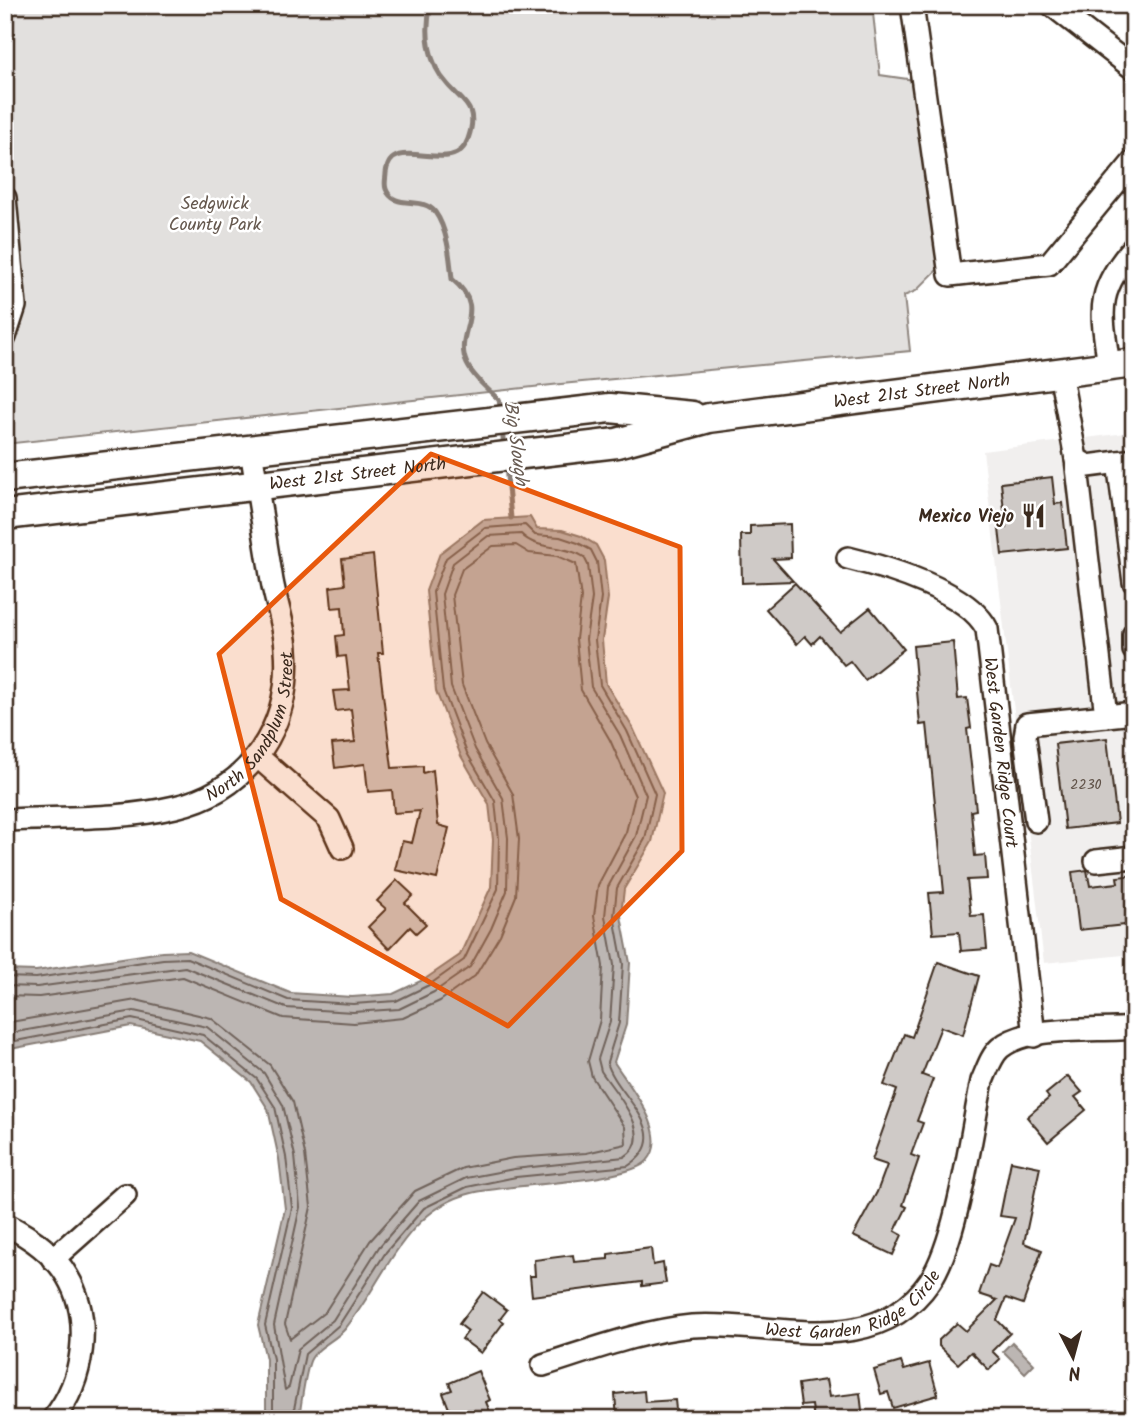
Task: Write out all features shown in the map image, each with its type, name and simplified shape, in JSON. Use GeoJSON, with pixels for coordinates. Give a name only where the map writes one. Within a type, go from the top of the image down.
{"type":"FeatureCollection","features":[{"type":"Feature","properties":{"kind":"main road","name":"West 21st Street North"},"geometry":{"type":"LineString","coordinates":[[5,515],[617,443],[709,418],[1121,364]]}},
{"type":"Feature","properties":{"kind":"main road","name":"West 21st Street North"},"geometry":{"type":"LineString","coordinates":[[5,478],[610,408],[709,418]]}},
{"type":"Feature","properties":{"kind":"street"},"geometry":{"type":"LineString","coordinates":[[912,5],[950,275],[1049,264],[1134,161]]}},
{"type":"Feature","properties":{"kind":"street"},"geometry":{"type":"LineString","coordinates":[[1052,5],[1134,69]]}},
{"type":"Feature","properties":{"kind":"street"},"geometry":{"type":"LineString","coordinates":[[5,198],[15,306],[5,337]]}},
{"type":"Feature","properties":{"kind":"street"},"geometry":{"type":"LineString","coordinates":[[1121,364],[1102,309],[1104,291],[1115,269],[1134,247]]}},
{"type":"Feature","properties":{"kind":"street"},"geometry":{"type":"LineString","coordinates":[[1060,372],[1076,459],[1106,716]]}},
{"type":"Feature","properties":{"kind":"street","name":"North Sandplum Street"},"geometry":{"type":"LineString","coordinates":[[5,820],[148,812],[178,807],[208,794],[257,756],[275,731],[280,715],[286,648],[251,450]]}},
{"type":"Feature","properties":{"kind":"street"},"geometry":{"type":"LineString","coordinates":[[1076,459],[1088,466],[1126,461],[1134,582]]}},
{"type":"Feature","properties":{"kind":"street","name":"West Garden Ridge Court"},"geometry":{"type":"LineString","coordinates":[[848,558],[889,568],[949,596],[980,615],[987,629],[1034,1036]]}},
{"type":"Feature","properties":{"kind":"street"},"geometry":{"type":"LineString","coordinates":[[1134,634],[1134,650]]}},
{"type":"Feature","properties":{"kind":"street"},"geometry":{"type":"LineString","coordinates":[[1036,821],[1025,737],[1027,724],[1134,713]]}},
{"type":"Feature","properties":{"kind":"street"},"geometry":{"type":"LineString","coordinates":[[257,756],[329,819],[342,848]]}},
{"type":"Feature","properties":{"kind":"street"},"geometry":{"type":"LineString","coordinates":[[1096,861],[1134,857]]}},
{"type":"Feature","properties":{"kind":"street","name":"West Garden Ridge Circle"},"geometry":{"type":"LineString","coordinates":[[543,1365],[630,1338],[693,1326],[793,1333],[822,1332],[882,1323],[909,1304],[930,1281],[948,1244],[982,1082],[990,1063],[1001,1048],[1034,1036],[1134,1028]]}},
{"type":"Feature","properties":{"kind":"street"},"geometry":{"type":"LineString","coordinates":[[53,1259],[125,1195]]}},
{"type":"Feature","properties":{"kind":"street"},"geometry":{"type":"LineString","coordinates":[[5,1224],[44,1248],[67,1276],[79,1308],[82,1347],[75,1385],[53,1419]]}},
{"type":"Feature","properties":{"kind":"highlighted area"},"geometry":{"type":"Polygon","coordinates":[[[431,454],[680,547],[682,851],[508,1026],[281,899],[219,654],[431,454]]]}},
{"type":"Feature","properties":{"kind":"shaded area"},"geometry":{"type":"Polygon","coordinates":[[[1134,432],[1134,954],[1044,963],[983,451],[1134,432]]]}},
{"type":"Feature","properties":{"kind":"green space","name":"Sedgwick County Park"},"geometry":{"type":"Polygon","coordinates":[[[5,5],[872,5],[880,75],[914,80],[938,269],[916,291],[904,296],[910,351],[561,384],[5,444],[5,5]]]}},
{"type":"Feature","properties":{"kind":"water"},"geometry":{"type":"Polygon","coordinates":[[[530,517],[537,529],[562,530],[581,536],[596,545],[604,560],[608,598],[602,640],[606,684],[633,728],[663,793],[652,842],[624,889],[621,916],[630,963],[626,1025],[614,1062],[645,1110],[654,1137],[653,1150],[647,1161],[617,1174],[472,1193],[429,1214],[398,1249],[345,1329],[313,1356],[306,1375],[299,1418],[266,1419],[266,1359],[258,1325],[285,1209],[279,1159],[268,1109],[251,1082],[200,1041],[131,1026],[5,1050],[5,970],[36,971],[162,952],[188,951],[290,993],[352,997],[393,994],[425,979],[460,955],[491,887],[493,840],[489,804],[461,756],[436,691],[426,591],[440,553],[483,520],[530,517]]]}},
{"type":"Feature","properties":{"kind":"water"},"geometry":{"type":"Polygon","coordinates":[[[1012,1342],[1034,1364],[1025,1373],[1003,1351],[1012,1342]]]}},
{"type":"Feature","properties":{"kind":"building","name":"Mexico Viejo"},"geometry":{"type":"Polygon","coordinates":[[[1052,477],[1055,504],[1062,503],[1067,548],[1002,555],[999,529],[1006,528],[1001,483],[1052,477]]]}},
{"type":"Feature","properties":{"kind":"building"},"geometry":{"type":"Polygon","coordinates":[[[790,524],[791,558],[773,559],[793,581],[742,583],[741,535],[750,535],[750,526],[790,524]]]}},
{"type":"Feature","properties":{"kind":"building"},"geometry":{"type":"Polygon","coordinates":[[[373,555],[383,653],[378,653],[392,768],[423,766],[423,773],[433,770],[438,825],[449,828],[437,879],[395,870],[402,841],[412,843],[420,811],[394,813],[392,790],[368,792],[365,764],[335,768],[332,744],[355,742],[351,709],[336,711],[333,691],[350,690],[346,656],[338,657],[336,636],[344,635],[342,607],[332,608],[330,587],[345,585],[342,559],[373,555]]]}},
{"type":"Feature","properties":{"kind":"building"},"geometry":{"type":"Polygon","coordinates":[[[795,583],[840,632],[870,608],[904,649],[865,680],[850,661],[844,665],[820,636],[812,644],[805,636],[797,644],[766,609],[795,583]]]}},
{"type":"Feature","properties":{"kind":"building"},"geometry":{"type":"Polygon","coordinates":[[[953,642],[958,699],[967,698],[971,728],[967,729],[976,810],[971,811],[975,856],[985,855],[987,879],[967,880],[971,916],[984,915],[987,949],[961,951],[959,932],[933,934],[929,893],[944,892],[927,724],[920,725],[913,646],[953,642]]]}},
{"type":"Feature","properties":{"kind":"building"},"geometry":{"type":"Polygon","coordinates":[[[1107,738],[1117,823],[1065,829],[1055,744],[1107,738]]]}},
{"type":"Feature","properties":{"kind":"building"},"geometry":{"type":"Polygon","coordinates":[[[1087,870],[1090,886],[1118,883],[1117,877],[1134,875],[1134,924],[1079,930],[1072,872],[1087,870]]]}},
{"type":"Feature","properties":{"kind":"building"},"geometry":{"type":"Polygon","coordinates":[[[397,880],[413,895],[405,903],[426,924],[416,933],[410,927],[389,949],[368,927],[386,909],[377,901],[397,880]]]}},
{"type":"Feature","properties":{"kind":"building"},"geometry":{"type":"Polygon","coordinates":[[[938,962],[979,976],[963,1035],[941,1027],[922,1075],[933,1079],[917,1121],[923,1123],[911,1155],[919,1158],[903,1205],[907,1207],[895,1231],[902,1235],[893,1255],[853,1236],[877,1192],[887,1165],[872,1160],[897,1090],[884,1085],[904,1034],[912,1037],[938,962]]]}},
{"type":"Feature","properties":{"kind":"building"},"geometry":{"type":"Polygon","coordinates":[[[1068,1076],[1082,1092],[1075,1097],[1086,1110],[1048,1142],[1027,1117],[1049,1098],[1046,1094],[1068,1076]]]}},
{"type":"Feature","properties":{"kind":"building"},"geometry":{"type":"Polygon","coordinates":[[[1011,1161],[1040,1167],[1024,1243],[1042,1250],[1023,1304],[1006,1298],[997,1320],[1010,1333],[992,1351],[1000,1359],[989,1370],[971,1352],[958,1364],[939,1346],[939,1340],[957,1323],[966,1331],[997,1300],[979,1294],[989,1265],[997,1268],[1015,1218],[1000,1216],[1011,1161]]]}},
{"type":"Feature","properties":{"kind":"building"},"geometry":{"type":"Polygon","coordinates":[[[651,1248],[653,1265],[663,1263],[666,1283],[642,1286],[642,1282],[532,1296],[530,1276],[535,1276],[534,1260],[573,1255],[574,1262],[608,1259],[608,1254],[651,1248]]]}},
{"type":"Feature","properties":{"kind":"building"},"geometry":{"type":"Polygon","coordinates":[[[483,1292],[507,1310],[500,1319],[504,1322],[481,1353],[462,1339],[468,1331],[459,1324],[483,1292]]]}},
{"type":"Feature","properties":{"kind":"building"},"geometry":{"type":"Polygon","coordinates":[[[901,1362],[904,1370],[929,1363],[938,1395],[893,1408],[888,1392],[881,1394],[874,1370],[901,1362]]]}},
{"type":"Feature","properties":{"kind":"building"},"geometry":{"type":"Polygon","coordinates":[[[478,1371],[490,1400],[486,1402],[493,1419],[453,1419],[443,1393],[452,1390],[449,1383],[478,1371]]]}},
{"type":"Feature","properties":{"kind":"building"},"geometry":{"type":"Polygon","coordinates":[[[826,1380],[829,1397],[860,1393],[863,1419],[814,1419],[812,1405],[801,1406],[798,1384],[826,1380]]]}},
{"type":"Feature","properties":{"kind":"building"},"geometry":{"type":"Polygon","coordinates":[[[644,1391],[645,1402],[675,1400],[677,1419],[617,1419],[615,1394],[644,1391]]]}},
{"type":"Feature","properties":{"kind":"waterway","name":"Big Slough"},"geometry":{"type":"LineString","coordinates":[[431,5],[428,37],[432,58],[441,77],[465,102],[471,113],[471,129],[461,150],[450,156],[410,154],[399,155],[390,161],[385,187],[395,199],[423,204],[435,212],[439,219],[448,245],[452,279],[469,301],[470,312],[464,342],[467,364],[477,379],[499,400],[501,411]]}},
{"type":"Feature","properties":{"kind":"waterway","name":"Big Slough"},"geometry":{"type":"LineString","coordinates":[[502,428],[504,449]]}},
{"type":"Feature","properties":{"kind":"waterway","name":"Big Slough"},"geometry":{"type":"LineString","coordinates":[[506,466],[511,518]]}},
{"type":"Feature","properties":{"kind":"place","name":"Mexico Viejo"},"geometry":{"type":"Point","coordinates":[1034,516]}}]}
